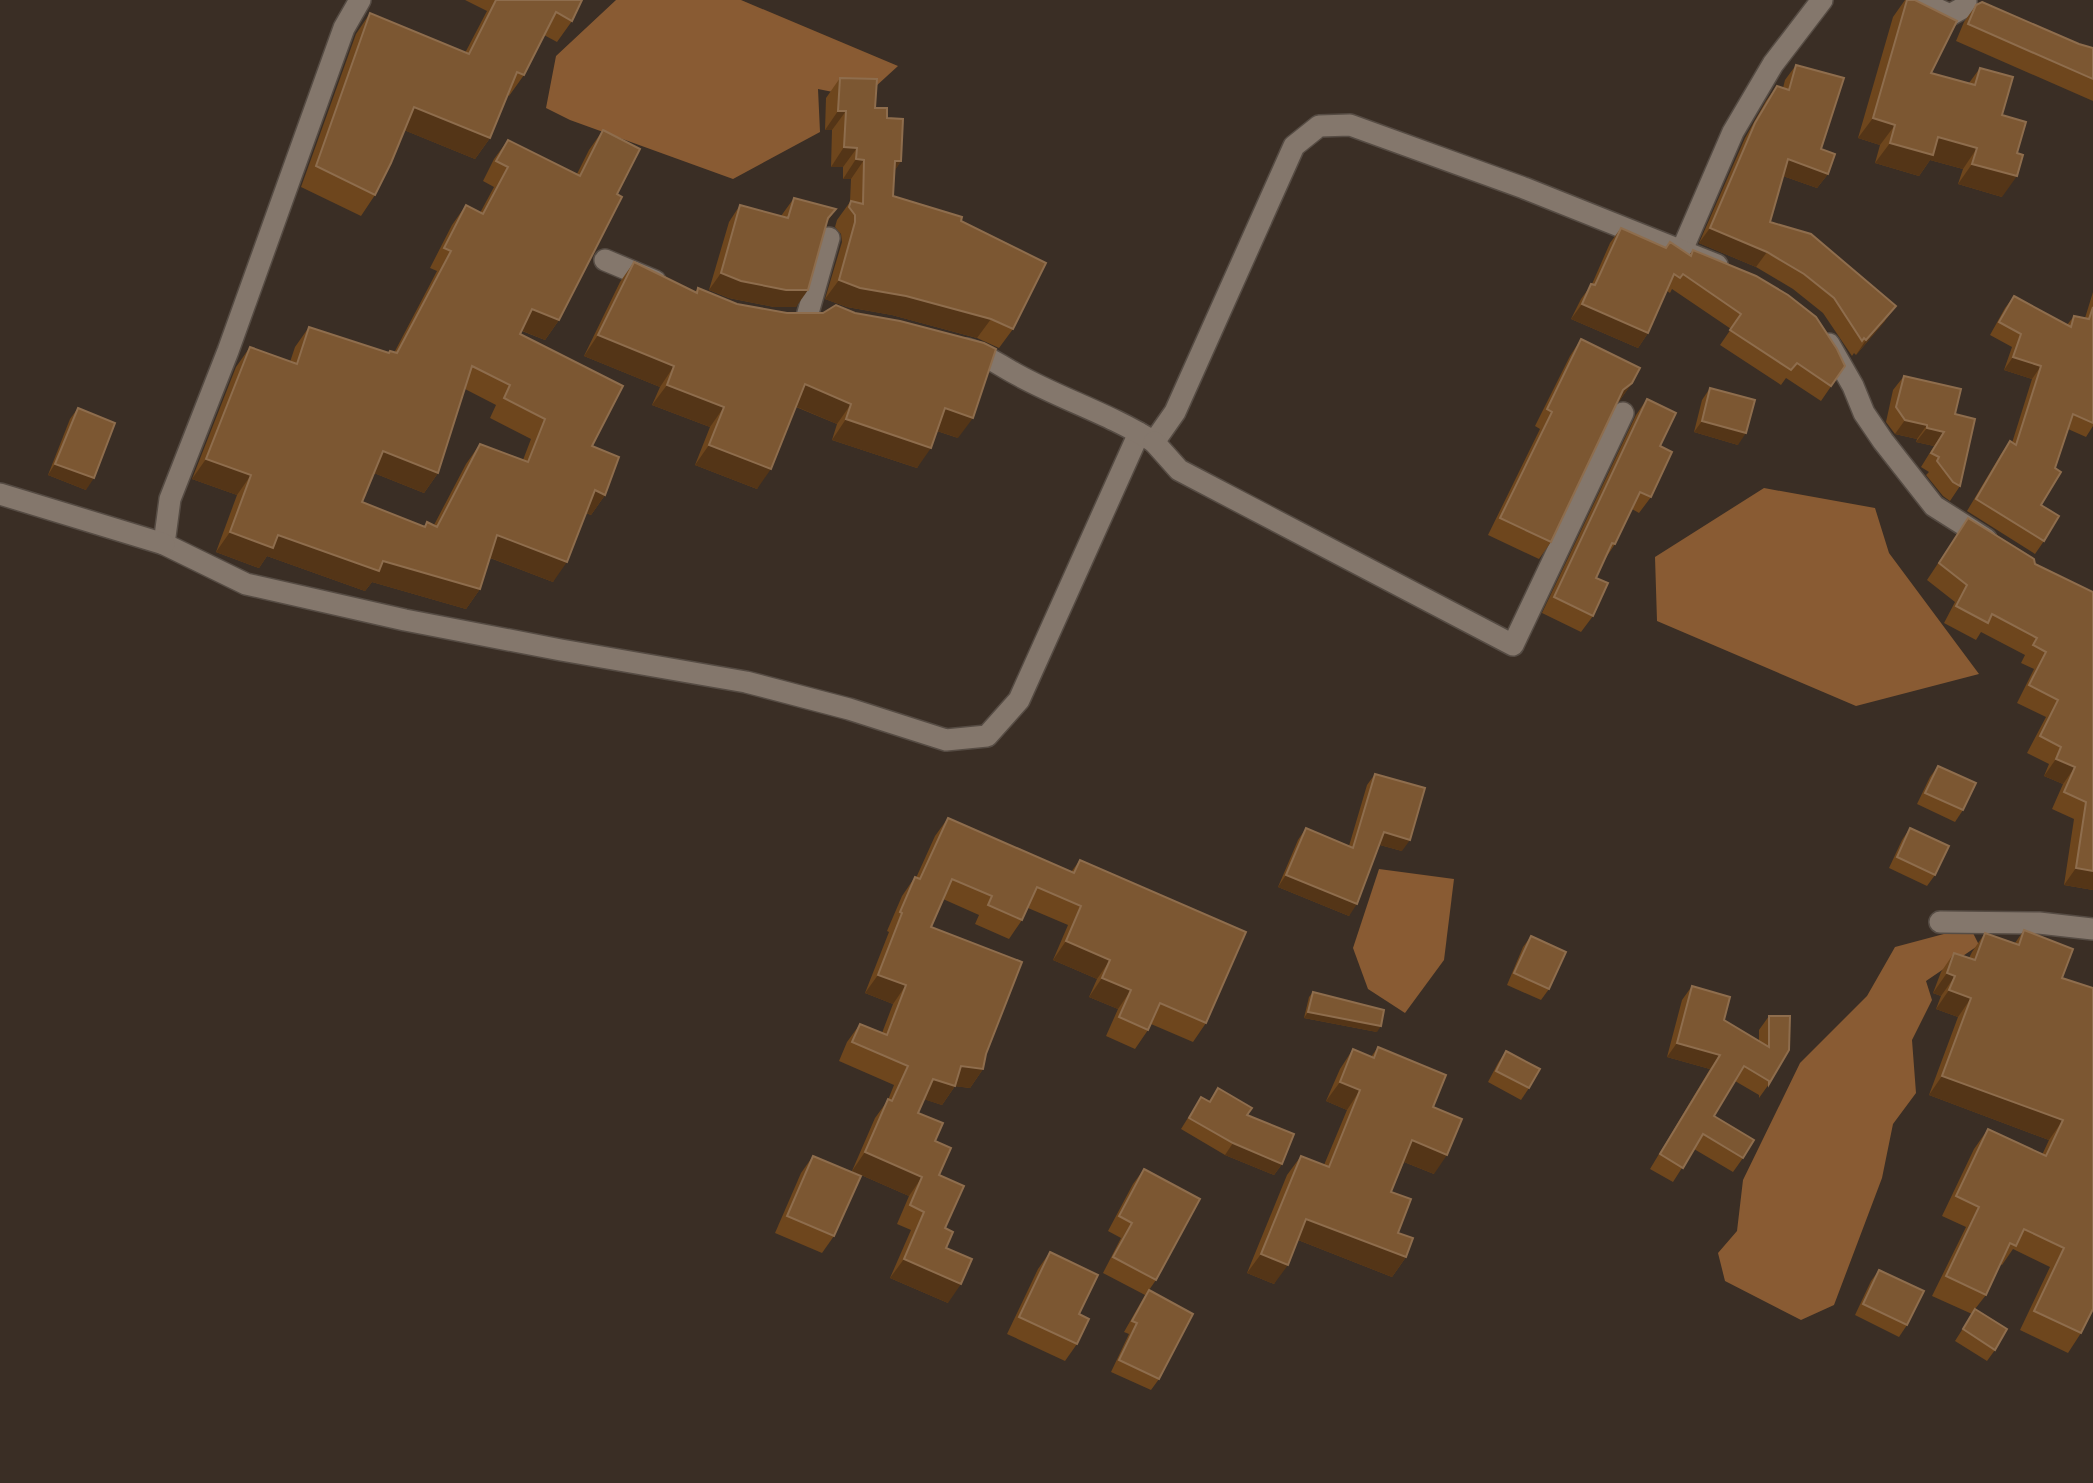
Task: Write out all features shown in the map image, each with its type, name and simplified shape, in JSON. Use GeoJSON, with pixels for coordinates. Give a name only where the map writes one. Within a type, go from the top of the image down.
{"type":"FeatureCollection","features":[{"type":"Feature","properties":{"kind":"street"},"geometry":{"type":"LineString","coordinates":[[164,544],[170,499],[228,351],[344,28],[360,0]]}},
{"type":"Feature","properties":{"kind":"street"},"geometry":{"type":"LineString","coordinates":[[1682,250],[1733,132],[1773,64],[1822,0]]}},
{"type":"Feature","properties":{"kind":"street"},"geometry":{"type":"LineString","coordinates":[[1918,0],[1950,15],[1966,6],[1966,0]]}},
{"type":"Feature","properties":{"kind":"street"},"geometry":{"type":"LineString","coordinates":[[0,494],[164,544],[247,584],[405,620],[746,682],[849,709],[946,740],[988,736],[1019,700],[1146,438],[1175,412],[1294,146],[1319,126],[1350,125],[1524,188],[1740,274]]}},
{"type":"Feature","properties":{"kind":"street"},"geometry":{"type":"LineString","coordinates":[[806,320],[829,238]]}},
{"type":"Feature","properties":{"kind":"street"},"geometry":{"type":"LineString","coordinates":[[605,260],[677,290]]}},
{"type":"Feature","properties":{"kind":"street"},"geometry":{"type":"LineString","coordinates":[[784,320],[806,320],[815,313],[824,312],[834,316]]}},
{"type":"Feature","properties":{"kind":"street"},"geometry":{"type":"LineString","coordinates":[[1815,323],[1838,357],[1864,413],[1934,506],[2003,549]]}},
{"type":"Feature","properties":{"kind":"street"},"geometry":{"type":"LineString","coordinates":[[950,345],[996,360],[1015,374],[1116,420],[1146,438],[1179,470],[1513,645],[1623,413]]}},
{"type":"Feature","properties":{"kind":"street"},"geometry":{"type":"LineString","coordinates":[[1940,922],[2039,923],[2093,929]]}},
{"type":"Feature","properties":{"kind":"shaded area"},"geometry":{"type":"Polygon","coordinates":[[[616,0],[741,0],[898,66],[863,98],[818,89],[820,132],[733,179],[570,120],[546,108],[556,56],[616,0]]]}},
{"type":"Feature","properties":{"kind":"shaded area"},"geometry":{"type":"Polygon","coordinates":[[[1764,488],[1875,508],[1889,553],[1979,674],[1856,706],[1657,621],[1655,557],[1764,488]]]}},
{"type":"Feature","properties":{"kind":"shaded area"},"geometry":{"type":"Polygon","coordinates":[[[1379,869],[1454,879],[1444,960],[1405,1013],[1368,989],[1353,948],[1379,869]]]}},
{"type":"Feature","properties":{"kind":"shaded area"},"geometry":{"type":"Polygon","coordinates":[[[1970,927],[1979,945],[1926,981],[1932,1000],[1912,1040],[1916,1093],[1893,1124],[1882,1178],[1834,1305],[1801,1320],[1725,1281],[1718,1253],[1737,1231],[1743,1180],[1800,1063],[1867,996],[1895,947],[1970,927]]]}},
{"type":"Feature","properties":{"kind":"building"},"geometry":{"type":"Polygon","coordinates":[[[496,0],[582,0],[572,21],[556,12],[524,75],[517,72],[490,138],[414,107],[375,195],[316,166],[370,13],[469,54],[496,0]]]}},
{"type":"Feature","properties":{"kind":"building"},"geometry":{"type":"Polygon","coordinates":[[[1907,0],[1915,0],[1957,21],[1931,73],[1975,85],[1980,68],[2013,77],[2002,115],[2026,122],[2017,153],[2023,155],[2017,176],[1972,164],[1977,148],[1938,137],[1933,155],[1890,143],[1895,125],[1873,118],[1907,0]]]}},
{"type":"Feature","properties":{"kind":"building"},"geometry":{"type":"Polygon","coordinates":[[[1982,2],[2093,48],[2093,79],[1968,24],[1976,5],[1982,2]]]}},
{"type":"Feature","properties":{"kind":"building"},"geometry":{"type":"Polygon","coordinates":[[[1796,65],[1844,78],[1821,149],[1835,154],[1828,174],[1788,159],[1770,222],[1811,234],[1896,306],[1866,340],[1864,338],[1862,341],[1834,298],[1804,274],[1767,252],[1710,228],[1755,123],[1777,86],[1789,90],[1796,65]]]}},
{"type":"Feature","properties":{"kind":"building"},"geometry":{"type":"Polygon","coordinates":[[[840,78],[877,79],[875,108],[887,108],[887,118],[903,119],[901,161],[895,161],[893,196],[962,217],[961,221],[1046,263],[1013,329],[991,319],[906,296],[860,288],[839,280],[855,222],[855,215],[849,207],[851,201],[863,204],[864,160],[856,159],[857,148],[844,147],[846,111],[838,111],[840,78]]]}},
{"type":"Feature","properties":{"kind":"building"},"geometry":{"type":"Polygon","coordinates":[[[603,130],[640,149],[617,194],[622,197],[559,320],[532,309],[520,334],[623,386],[592,446],[619,457],[605,495],[595,490],[567,562],[497,535],[480,589],[383,561],[379,571],[278,535],[273,548],[230,532],[251,475],[206,459],[250,347],[297,364],[309,327],[389,353],[397,353],[451,251],[444,248],[466,205],[483,214],[508,167],[496,161],[508,140],[580,176],[603,130]],[[472,366],[438,473],[383,451],[362,502],[425,527],[427,522],[437,527],[480,444],[528,462],[545,419],[504,398],[510,385],[472,366]]]}},
{"type":"Feature","properties":{"kind":"building"},"geometry":{"type":"Polygon","coordinates":[[[794,198],[836,209],[828,218],[808,290],[786,290],[741,281],[721,273],[740,205],[788,218],[794,198]]]}},
{"type":"Feature","properties":{"kind":"building"},"geometry":{"type":"Polygon","coordinates":[[[1621,228],[1666,248],[1670,242],[1691,256],[1693,250],[1756,276],[1788,295],[1816,317],[1845,366],[1831,386],[1797,363],[1791,370],[1730,330],[1741,314],[1683,274],[1680,278],[1674,274],[1648,333],[1582,304],[1591,284],[1595,285],[1621,228]]]}},
{"type":"Feature","properties":{"kind":"building"},"geometry":{"type":"Polygon","coordinates":[[[634,262],[697,293],[698,288],[737,304],[787,313],[823,313],[836,305],[855,313],[900,321],[984,343],[996,349],[973,418],[945,408],[931,448],[846,419],[851,404],[805,384],[771,469],[709,445],[724,407],[667,385],[674,366],[598,335],[634,262]]]}},
{"type":"Feature","properties":{"kind":"building"},"geometry":{"type":"Polygon","coordinates":[[[2014,296],[2071,327],[2074,316],[2089,319],[2093,307],[2093,423],[2073,414],[2055,468],[2061,472],[2041,505],[2059,516],[2044,541],[1976,499],[2010,441],[2016,445],[2041,366],[2013,357],[2021,334],[1999,322],[2014,296]]]}},
{"type":"Feature","properties":{"kind":"building"},"geometry":{"type":"Polygon","coordinates":[[[1581,339],[1640,368],[1632,383],[1623,390],[1551,542],[1500,518],[1552,412],[1547,409],[1581,339]]]}},
{"type":"Feature","properties":{"kind":"building"},"geometry":{"type":"Polygon","coordinates":[[[1904,376],[1961,389],[1955,414],[1975,419],[1960,486],[1953,482],[1937,461],[1939,457],[1931,453],[1944,432],[1905,420],[1896,407],[1904,376]]]}},
{"type":"Feature","properties":{"kind":"building"},"geometry":{"type":"Polygon","coordinates":[[[1710,388],[1755,400],[1746,433],[1702,421],[1710,388]]]}},
{"type":"Feature","properties":{"kind":"building"},"geometry":{"type":"Polygon","coordinates":[[[1647,399],[1676,413],[1660,446],[1672,452],[1651,497],[1640,492],[1615,544],[1612,543],[1596,578],[1608,583],[1593,616],[1554,597],[1647,399]]]}},
{"type":"Feature","properties":{"kind":"building"},"geometry":{"type":"Polygon","coordinates":[[[78,408],[115,423],[94,478],[55,464],[78,408]]]}},
{"type":"Feature","properties":{"kind":"building"},"geometry":{"type":"Polygon","coordinates":[[[1968,518],[2034,559],[2035,564],[2093,592],[2093,871],[2076,868],[2086,802],[2064,792],[2075,767],[2056,759],[2061,747],[2040,736],[2058,700],[2029,685],[2046,652],[2033,645],[2037,638],[1992,614],[1988,623],[1956,606],[1967,585],[1939,563],[1968,518]]]}},
{"type":"Feature","properties":{"kind":"building"},"geometry":{"type":"Polygon","coordinates":[[[1938,766],[1976,783],[1963,810],[1925,793],[1938,766]]]}},
{"type":"Feature","properties":{"kind":"building"},"geometry":{"type":"Polygon","coordinates":[[[1375,774],[1425,788],[1410,840],[1384,832],[1357,904],[1286,875],[1306,828],[1353,848],[1375,774]]]}},
{"type":"Feature","properties":{"kind":"building"},"geometry":{"type":"Polygon","coordinates":[[[948,818],[1074,873],[1080,860],[1246,932],[1206,1023],[1160,1003],[1148,1030],[1119,1017],[1131,990],[1102,978],[1110,960],[1066,941],[1081,906],[1037,887],[1022,920],[988,905],[992,896],[952,879],[931,927],[1022,962],[986,1054],[983,1069],[961,1066],[955,1086],[933,1079],[918,1113],[943,1123],[935,1141],[951,1148],[939,1175],[964,1186],[945,1228],[953,1232],[946,1248],[972,1259],[961,1284],[904,1259],[924,1212],[910,1205],[922,1177],[865,1152],[888,1099],[892,1101],[908,1066],[852,1042],[860,1024],[887,1035],[906,985],[878,975],[915,877],[920,879],[948,818]]]}},
{"type":"Feature","properties":{"kind":"building"},"geometry":{"type":"Polygon","coordinates":[[[1910,828],[1949,846],[1935,875],[1897,857],[1910,828]]]}},
{"type":"Feature","properties":{"kind":"building"},"geometry":{"type":"Polygon","coordinates":[[[2024,930],[2073,949],[2062,978],[2093,988],[2093,1309],[2081,1333],[2034,1311],[2064,1248],[2024,1229],[2016,1246],[2010,1243],[1986,1295],[1946,1276],[1979,1207],[1956,1196],[1988,1129],[2046,1156],[2063,1120],[1942,1076],[1971,998],[1949,990],[1955,976],[1947,973],[1954,953],[1975,960],[1985,933],[2019,945],[2024,930]]]}},
{"type":"Feature","properties":{"kind":"building"},"geometry":{"type":"Polygon","coordinates":[[[1531,936],[1566,952],[1549,989],[1514,973],[1531,936]]]}},
{"type":"Feature","properties":{"kind":"building"},"geometry":{"type":"Polygon","coordinates":[[[1692,986],[1730,997],[1724,1020],[1769,1047],[1769,1016],[1790,1016],[1789,1050],[1769,1084],[1769,1081],[1744,1066],[1714,1116],[1754,1140],[1743,1158],[1703,1134],[1683,1168],[1660,1154],[1720,1055],[1677,1043],[1692,986]]]}},
{"type":"Feature","properties":{"kind":"building"},"geometry":{"type":"Polygon","coordinates":[[[1313,992],[1384,1010],[1381,1026],[1308,1012],[1313,992]]]}},
{"type":"Feature","properties":{"kind":"building"},"geometry":{"type":"Polygon","coordinates":[[[1378,1047],[1446,1075],[1433,1107],[1462,1119],[1447,1155],[1412,1140],[1391,1192],[1411,1199],[1398,1233],[1413,1238],[1406,1257],[1306,1219],[1288,1265],[1261,1254],[1301,1156],[1329,1167],[1360,1090],[1340,1082],[1353,1049],[1374,1058],[1378,1047]]]}},
{"type":"Feature","properties":{"kind":"building"},"geometry":{"type":"Polygon","coordinates":[[[1506,1051],[1540,1069],[1529,1088],[1496,1071],[1506,1051]]]}},
{"type":"Feature","properties":{"kind":"building"},"geometry":{"type":"Polygon","coordinates":[[[1218,1088],[1252,1108],[1247,1115],[1294,1134],[1282,1164],[1233,1143],[1189,1118],[1201,1097],[1210,1102],[1218,1088]]]}},
{"type":"Feature","properties":{"kind":"building"},"geometry":{"type":"Polygon","coordinates":[[[813,1156],[861,1176],[834,1236],[787,1216],[813,1156]]]}},
{"type":"Feature","properties":{"kind":"building"},"geometry":{"type":"Polygon","coordinates":[[[1144,1169],[1200,1199],[1156,1280],[1113,1257],[1132,1223],[1119,1216],[1144,1169]]]}},
{"type":"Feature","properties":{"kind":"building"},"geometry":{"type":"Polygon","coordinates":[[[1050,1252],[1098,1275],[1079,1314],[1089,1319],[1077,1344],[1019,1317],[1050,1252]]]}},
{"type":"Feature","properties":{"kind":"building"},"geometry":{"type":"Polygon","coordinates":[[[1879,1270],[1924,1291],[1907,1325],[1863,1304],[1879,1270]]]}},
{"type":"Feature","properties":{"kind":"building"},"geometry":{"type":"Polygon","coordinates":[[[1149,1290],[1193,1314],[1159,1379],[1119,1360],[1137,1323],[1132,1321],[1149,1290]]]}},
{"type":"Feature","properties":{"kind":"building"},"geometry":{"type":"Polygon","coordinates":[[[1975,1309],[2007,1329],[1995,1350],[1963,1329],[1975,1309]]]}}]}
